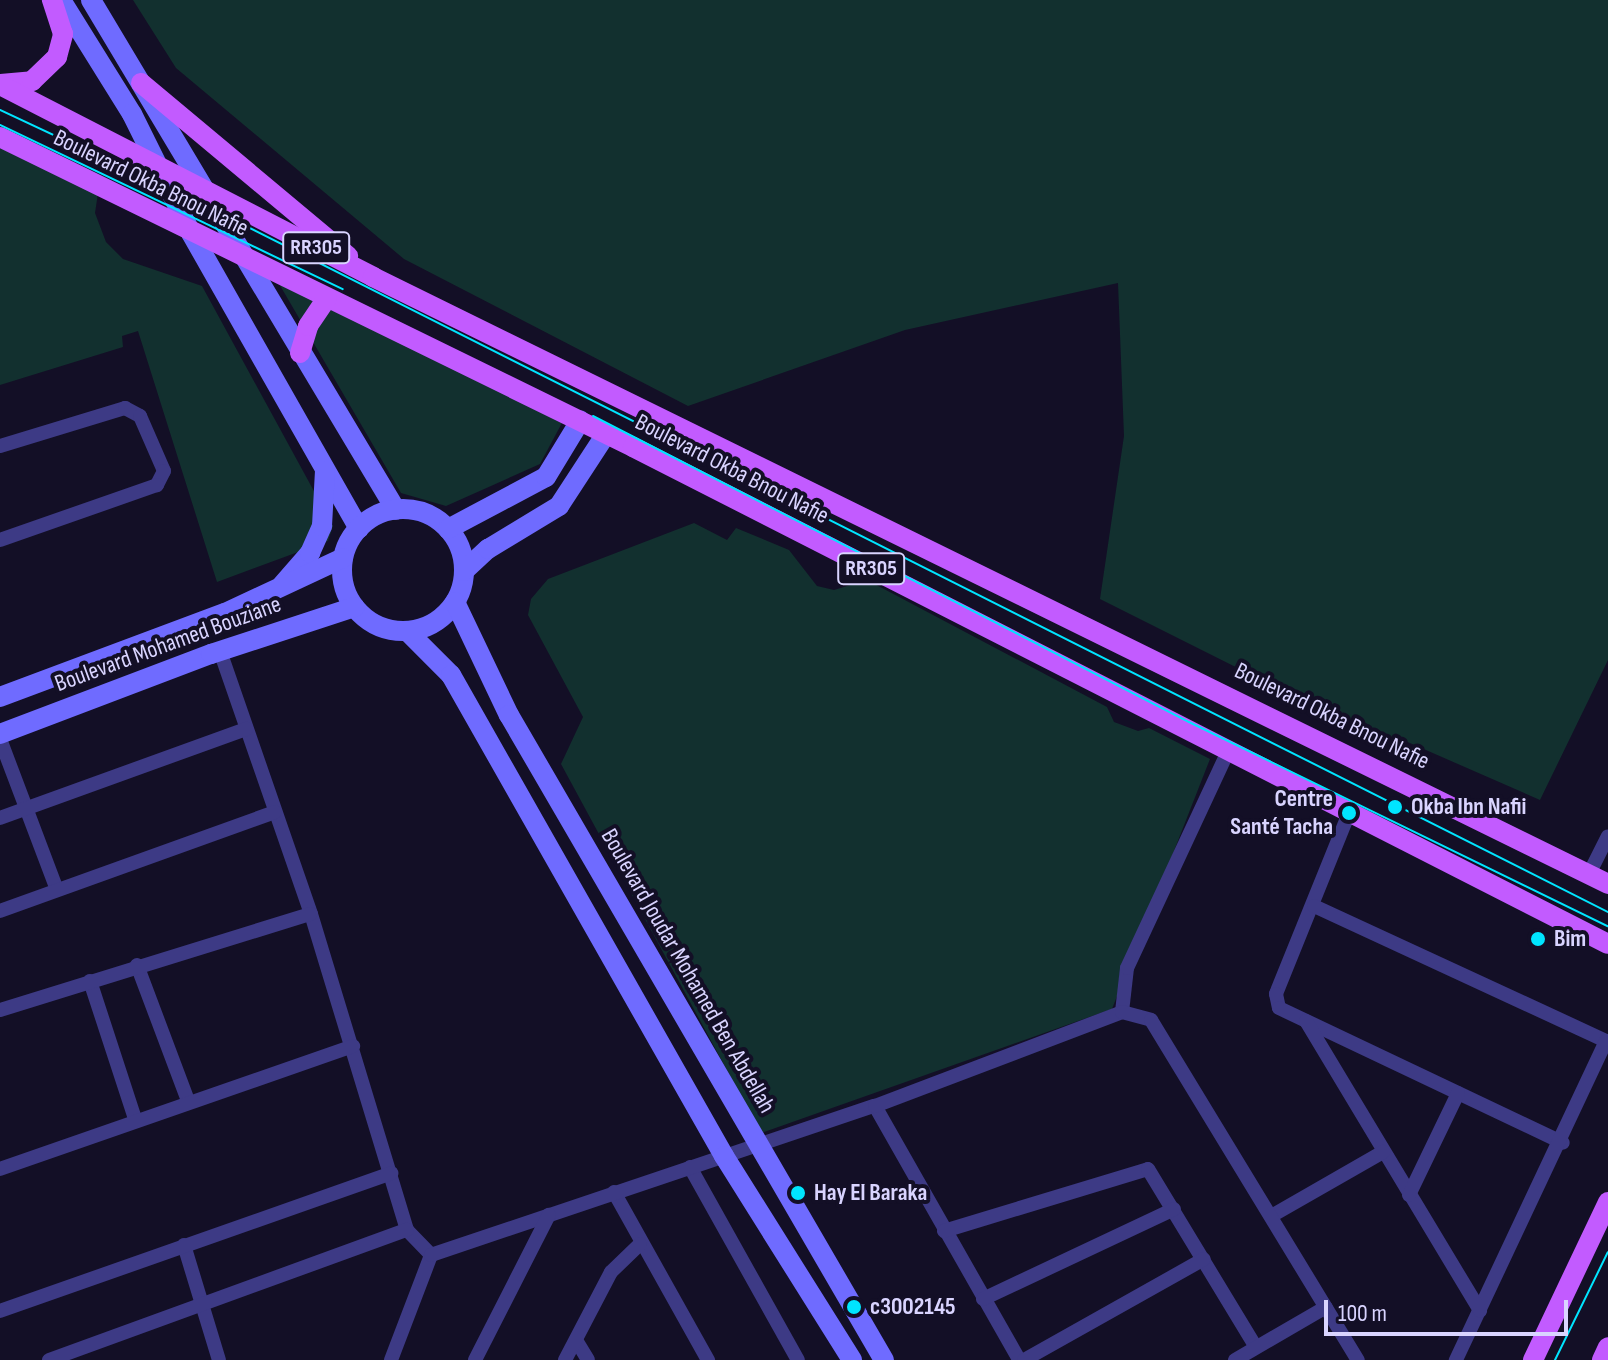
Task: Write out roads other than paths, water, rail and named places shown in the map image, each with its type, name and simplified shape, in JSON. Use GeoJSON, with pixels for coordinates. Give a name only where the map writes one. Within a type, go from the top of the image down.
{"type":"FeatureCollection","features":[{"type":"Feature","properties":{"kind":"main road"},"geometry":{"type":"LineString","coordinates":[[0,85],[32,81],[57,57],[63,34],[52,0]]}},
{"type":"Feature","properties":{"kind":"main road"},"geometry":{"type":"LineString","coordinates":[[61,0],[140,131],[191,233],[359,529]]}},
{"type":"Feature","properties":{"kind":"main road"},"geometry":{"type":"LineString","coordinates":[[91,0],[210,193],[243,257],[396,510]]}},
{"type":"Feature","properties":{"kind":"main road"},"geometry":{"type":"LineString","coordinates":[[141,83],[373,277]]}},
{"type":"Feature","properties":{"kind":"main road","name":"Boulevard Okba Bnou Nafie"},"geometry":{"type":"LineString","coordinates":[[0,85],[373,277],[1608,884]]}},
{"type":"Feature","properties":{"kind":"main road","name":"Boulevard Okba Bnou Nafie"},"geometry":{"type":"LineString","coordinates":[[0,137],[606,434],[1608,944]]}},
{"type":"Feature","properties":{"kind":"main road"},"geometry":{"type":"LineString","coordinates":[[300,353],[308,326],[327,298]]}},
{"type":"Feature","properties":{"kind":"main road"},"geometry":{"type":"LineString","coordinates":[[448,529],[546,477],[580,421]]}},
{"type":"Feature","properties":{"kind":"main road"},"geometry":{"type":"LineString","coordinates":[[464,571],[448,529],[430,516],[396,510],[359,529],[343,558],[345,589],[355,607],[385,629],[407,631],[435,623],[455,602],[464,571],[488,549],[559,506],[606,434]]}},
{"type":"Feature","properties":{"kind":"main road"},"geometry":{"type":"LineString","coordinates":[[269,596],[310,553],[322,526],[325,467]]}},
{"type":"Feature","properties":{"kind":"main road","name":"Boulevard Mohamed Bouziane"},"geometry":{"type":"LineString","coordinates":[[0,697],[269,596],[343,558]]}},
{"type":"Feature","properties":{"kind":"main road","name":"Boulevard Joudar Mohamed Ben Abdellah"},"geometry":{"type":"LineString","coordinates":[[455,602],[509,715],[880,1353]]}},
{"type":"Feature","properties":{"kind":"main road","name":"Boulevard Mohamed Bouziane"},"geometry":{"type":"LineString","coordinates":[[0,737],[220,651],[355,607]]}},
{"type":"Feature","properties":{"kind":"main road"},"geometry":{"type":"LineString","coordinates":[[407,631],[451,675],[724,1156],[851,1360]]}},
{"type":"Feature","properties":{"kind":"main road"},"geometry":{"type":"LineString","coordinates":[[1533,1360],[1608,1202]]}},
{"type":"Feature","properties":{"kind":"main road"},"geometry":{"type":"LineString","coordinates":[[1602,1360],[1608,1347]]}},
{"type":"Feature","properties":{"kind":"street"},"geometry":{"type":"LineString","coordinates":[[0,446],[125,408],[140,416],[164,471],[157,485],[0,540]]}},
{"type":"Feature","properties":{"kind":"street"},"geometry":{"type":"LineString","coordinates":[[220,651],[311,914],[407,1230],[431,1255]]}},
{"type":"Feature","properties":{"kind":"street"},"geometry":{"type":"LineString","coordinates":[[0,818],[246,729]]}},
{"type":"Feature","properties":{"kind":"street"},"geometry":{"type":"LineString","coordinates":[[0,737],[57,890]]}},
{"type":"Feature","properties":{"kind":"street"},"geometry":{"type":"LineString","coordinates":[[1122,1012],[1127,968],[1228,751]]}},
{"type":"Feature","properties":{"kind":"street"},"geometry":{"type":"LineString","coordinates":[[0,911],[275,812]]}},
{"type":"Feature","properties":{"kind":"street"},"geometry":{"type":"LineString","coordinates":[[1349,813],[1276,994],[1279,1008],[1563,1143]]}},
{"type":"Feature","properties":{"kind":"street"},"geometry":{"type":"LineString","coordinates":[[1589,874],[1608,836]]}},
{"type":"Feature","properties":{"kind":"street"},"geometry":{"type":"LineString","coordinates":[[1314,906],[1606,1041],[1563,1143],[1456,1360]]}},
{"type":"Feature","properties":{"kind":"street"},"geometry":{"type":"LineString","coordinates":[[0,1010],[137,965],[311,914]]}},
{"type":"Feature","properties":{"kind":"street"},"geometry":{"type":"LineString","coordinates":[[137,965],[188,1101]]}},
{"type":"Feature","properties":{"kind":"street"},"geometry":{"type":"LineString","coordinates":[[90,981],[135,1119]]}},
{"type":"Feature","properties":{"kind":"street"},"geometry":{"type":"LineString","coordinates":[[431,1255],[875,1106],[1122,1012],[1151,1020],[1273,1215],[1358,1360]]}},
{"type":"Feature","properties":{"kind":"street"},"geometry":{"type":"LineString","coordinates":[[1306,1021],[1480,1311]]}},
{"type":"Feature","properties":{"kind":"street"},"geometry":{"type":"LineString","coordinates":[[0,1169],[135,1119],[353,1046]]}},
{"type":"Feature","properties":{"kind":"street"},"geometry":{"type":"LineString","coordinates":[[1409,1195],[1458,1093]]}},
{"type":"Feature","properties":{"kind":"street"},"geometry":{"type":"LineString","coordinates":[[875,1106],[983,1299],[1021,1360],[1204,1259]]}},
{"type":"Feature","properties":{"kind":"street"},"geometry":{"type":"LineString","coordinates":[[1273,1215],[1383,1152]]}},
{"type":"Feature","properties":{"kind":"street"},"geometry":{"type":"LineString","coordinates":[[690,1167],[798,1360]]}},
{"type":"Feature","properties":{"kind":"street"},"geometry":{"type":"LineString","coordinates":[[944,1231],[1139,1169],[1153,1173],[1256,1347]]}},
{"type":"Feature","properties":{"kind":"street"},"geometry":{"type":"LineString","coordinates":[[0,1311],[391,1173]]}},
{"type":"Feature","properties":{"kind":"street"},"geometry":{"type":"LineString","coordinates":[[614,1192],[640,1244],[708,1360]]}},
{"type":"Feature","properties":{"kind":"street"},"geometry":{"type":"LineString","coordinates":[[983,1299],[1174,1209]]}},
{"type":"Feature","properties":{"kind":"street"},"geometry":{"type":"LineString","coordinates":[[475,1360],[549,1215]]}},
{"type":"Feature","properties":{"kind":"street"},"geometry":{"type":"LineString","coordinates":[[49,1360],[407,1230]]}},
{"type":"Feature","properties":{"kind":"street"},"geometry":{"type":"LineString","coordinates":[[565,1360],[611,1272],[640,1244]]}},
{"type":"Feature","properties":{"kind":"street"},"geometry":{"type":"LineString","coordinates":[[184,1245],[219,1360]]}},
{"type":"Feature","properties":{"kind":"street"},"geometry":{"type":"LineString","coordinates":[[391,1360],[431,1255]]}},
{"type":"Feature","properties":{"kind":"street"},"geometry":{"type":"LineString","coordinates":[[1235,1360],[1326,1307]]}},
{"type":"Feature","properties":{"kind":"street"},"geometry":{"type":"LineString","coordinates":[[576,1340],[588,1360]]}},
{"type":"Feature","properties":{"kind":"street"},"geometry":{"type":"LineString","coordinates":[[851,1360],[880,1353]]}},
{"type":"Feature","properties":{"kind":"tram line"},"geometry":{"type":"LineString","coordinates":[[0,110],[218,212],[1608,912]]}},
{"type":"Feature","properties":{"kind":"tram line"},"geometry":{"type":"LineString","coordinates":[[0,125],[343,289]]}},
{"type":"Feature","properties":{"kind":"tram line"},"geometry":{"type":"LineString","coordinates":[[593,416],[1189,722],[1608,926]]}},
{"type":"Feature","properties":{"kind":"tram line"},"geometry":{"type":"LineString","coordinates":[[1555,1360],[1608,1252]]}},
{"type":"Feature","properties":{"kind":"place","name":"Okba Ibn Nafii"},"geometry":{"type":"Point","coordinates":[1395,807]}},
{"type":"Feature","properties":{"kind":"place","name":"Centre Santé Tacha"},"geometry":{"type":"Point","coordinates":[1349,813]}},
{"type":"Feature","properties":{"kind":"place","name":"Bim"},"geometry":{"type":"Point","coordinates":[1538,939]}},
{"type":"Feature","properties":{"kind":"place","name":"Hay El Baraka"},"geometry":{"type":"Point","coordinates":[798,1193]}},
{"type":"Feature","properties":{"kind":"place","name":"c3002145"},"geometry":{"type":"Point","coordinates":[854,1307]}}]}
